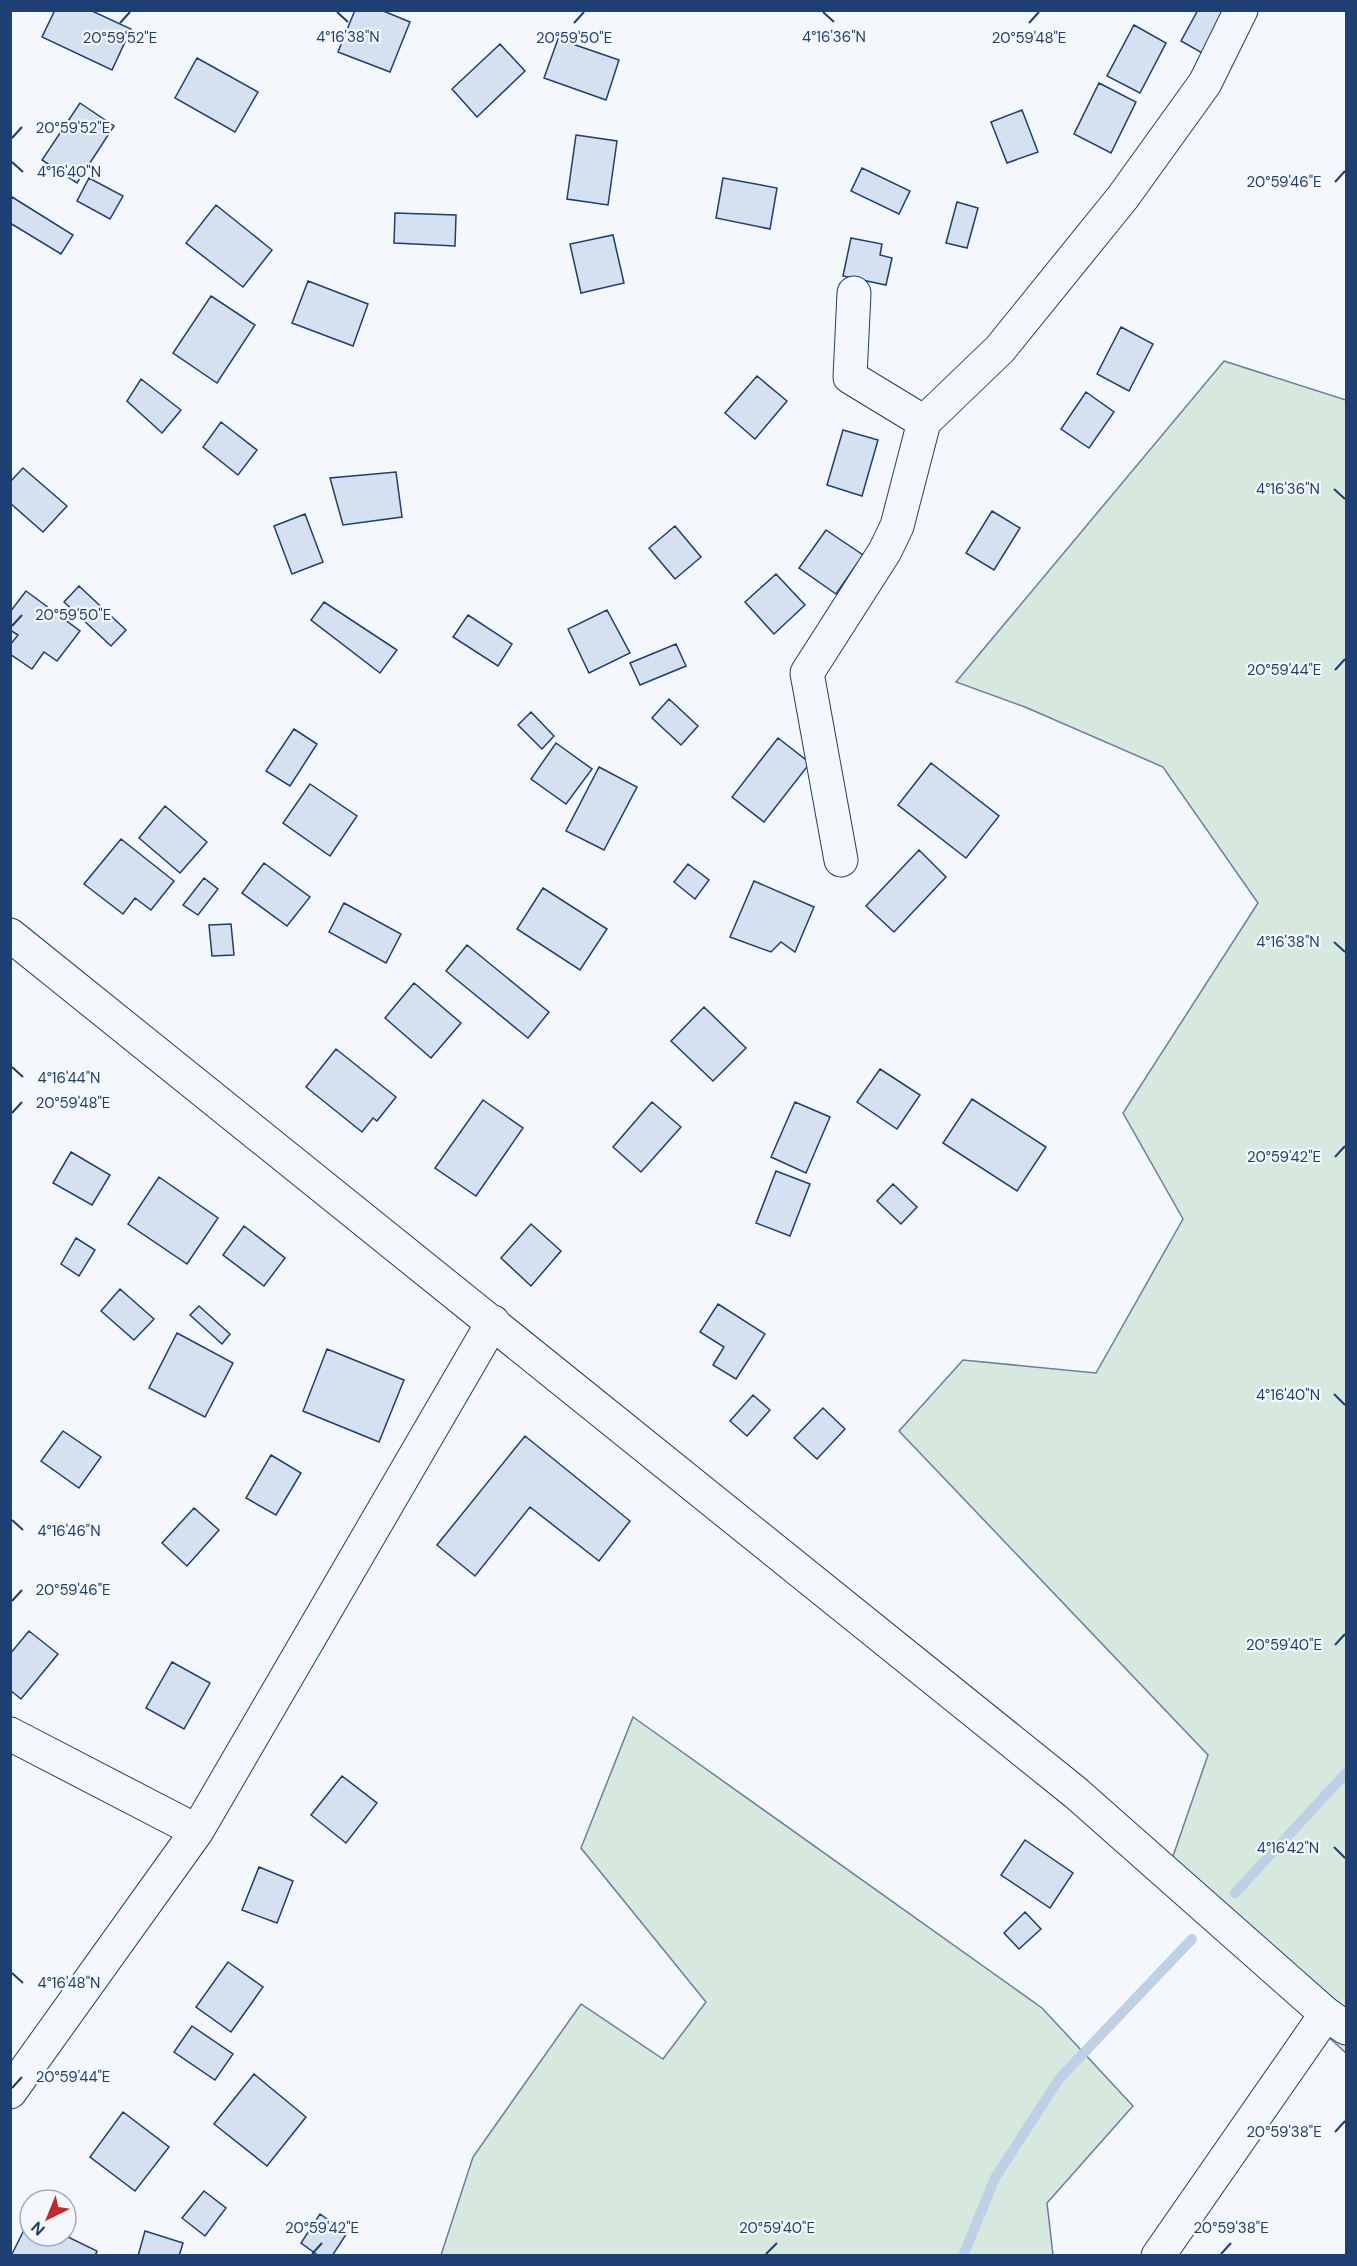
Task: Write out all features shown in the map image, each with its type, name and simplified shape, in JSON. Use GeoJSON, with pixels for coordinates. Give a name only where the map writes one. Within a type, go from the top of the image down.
{"type":"FeatureCollection","features":[{"type":"Feature","properties":{"kind":"street"},"geometry":{"type":"LineString","coordinates":[[842,860],[807,673],[885,551],[897,526],[924,422],[1000,349],[1124,197],[1205,83],[1241,10]]}},
{"type":"Feature","properties":{"kind":"street"},"geometry":{"type":"LineString","coordinates":[[854,292],[850,377],[924,422]]}},
{"type":"Feature","properties":{"kind":"street"},"geometry":{"type":"LineString","coordinates":[[10,935],[1076,1793],[1336,2021],[1158,2256]]}},
{"type":"Feature","properties":{"kind":"street"},"geometry":{"type":"LineString","coordinates":[[10,2092],[197,1831],[493,1322]]}},
{"type":"Feature","properties":{"kind":"street"},"geometry":{"type":"LineString","coordinates":[[10,1734],[197,1831]]}},
{"type":"Feature","properties":{"kind":"shaded area"},"geometry":{"type":"Polygon","coordinates":[[[1224,361],[1346,400],[1346,2053],[1163,1885],[1208,1755],[899,1431],[963,1360],[1096,1373],[1183,1219],[1123,1113],[1258,903],[1163,767],[1025,707],[956,682],[1224,361]]]}},
{"type":"Feature","properties":{"kind":"shaded area"},"geometry":{"type":"Polygon","coordinates":[[[633,1717],[1042,2008],[1133,2106],[1047,2203],[1053,2255],[441,2255],[473,2157],[581,2004],[663,2059],[706,2002],[581,1848],[633,1717]]]}},
{"type":"Feature","properties":{"kind":"building"},"geometry":{"type":"Polygon","coordinates":[[[55,10],[90,10],[131,29],[112,70],[42,37],[55,10]]]}},
{"type":"Feature","properties":{"kind":"building"},"geometry":{"type":"Polygon","coordinates":[[[355,10],[381,10],[410,22],[390,72],[338,52],[355,10]]]}},
{"type":"Feature","properties":{"kind":"building"},"geometry":{"type":"Polygon","coordinates":[[[1198,10],[1237,10],[1211,58],[1181,41],[1198,10]]]}},
{"type":"Feature","properties":{"kind":"building"},"geometry":{"type":"Polygon","coordinates":[[[1134,25],[1166,43],[1140,93],[1107,76],[1134,25]]]}},
{"type":"Feature","properties":{"kind":"building"},"geometry":{"type":"Polygon","coordinates":[[[558,39],[619,60],[606,100],[544,78],[558,39]]]}},
{"type":"Feature","properties":{"kind":"building"},"geometry":{"type":"Polygon","coordinates":[[[500,44],[525,71],[477,117],[452,89],[500,44]]]}},
{"type":"Feature","properties":{"kind":"building"},"geometry":{"type":"Polygon","coordinates":[[[197,58],[258,92],[235,132],[175,98],[197,58]]]}},
{"type":"Feature","properties":{"kind":"building"},"geometry":{"type":"Polygon","coordinates":[[[1099,83],[1136,102],[1111,153],[1074,134],[1099,83]]]}},
{"type":"Feature","properties":{"kind":"building"},"geometry":{"type":"Polygon","coordinates":[[[80,103],[114,126],[77,183],[42,160],[80,103]]]}},
{"type":"Feature","properties":{"kind":"building"},"geometry":{"type":"Polygon","coordinates":[[[1022,110],[1038,152],[1007,163],[991,122],[1022,110]]]}},
{"type":"Feature","properties":{"kind":"building"},"geometry":{"type":"Polygon","coordinates":[[[576,135],[617,141],[608,205],[567,199],[576,135]]]}},
{"type":"Feature","properties":{"kind":"building"},"geometry":{"type":"Polygon","coordinates":[[[862,168],[910,191],[899,214],[851,191],[862,168]]]}},
{"type":"Feature","properties":{"kind":"building"},"geometry":{"type":"Polygon","coordinates":[[[89,178],[123,196],[110,219],[77,201],[89,178]]]}},
{"type":"Feature","properties":{"kind":"building"},"geometry":{"type":"Polygon","coordinates":[[[723,178],[777,188],[770,229],[716,218],[723,178]]]}},
{"type":"Feature","properties":{"kind":"building"},"geometry":{"type":"Polygon","coordinates":[[[12,197],[73,235],[61,254],[10,223],[12,197]]]}},
{"type":"Feature","properties":{"kind":"building"},"geometry":{"type":"Polygon","coordinates":[[[957,202],[978,208],[967,248],[946,243],[957,202]]]}},
{"type":"Feature","properties":{"kind":"building"},"geometry":{"type":"Polygon","coordinates":[[[216,205],[272,250],[243,287],[186,243],[216,205]]]}},
{"type":"Feature","properties":{"kind":"building"},"geometry":{"type":"Polygon","coordinates":[[[395,213],[456,215],[455,246],[394,243],[395,213]]]}},
{"type":"Feature","properties":{"kind":"building"},"geometry":{"type":"Polygon","coordinates":[[[613,235],[624,283],[581,293],[570,244],[613,235]]]}},
{"type":"Feature","properties":{"kind":"building"},"geometry":{"type":"Polygon","coordinates":[[[851,238],[882,244],[880,255],[892,258],[886,285],[843,276],[851,238]]]}},
{"type":"Feature","properties":{"kind":"building"},"geometry":{"type":"Polygon","coordinates":[[[308,281],[368,304],[353,346],[292,323],[308,281]]]}},
{"type":"Feature","properties":{"kind":"building"},"geometry":{"type":"Polygon","coordinates":[[[211,296],[255,325],[217,383],[173,353],[211,296]]]}},
{"type":"Feature","properties":{"kind":"building"},"geometry":{"type":"Polygon","coordinates":[[[1121,327],[1153,344],[1129,391],[1097,374],[1121,327]]]}},
{"type":"Feature","properties":{"kind":"building"},"geometry":{"type":"Polygon","coordinates":[[[757,376],[787,401],[755,439],[725,413],[757,376]]]}},
{"type":"Feature","properties":{"kind":"building"},"geometry":{"type":"Polygon","coordinates":[[[141,379],[181,410],[162,433],[127,401],[141,379]]]}},
{"type":"Feature","properties":{"kind":"building"},"geometry":{"type":"Polygon","coordinates":[[[1086,392],[1114,412],[1089,448],[1061,429],[1086,392]]]}},
{"type":"Feature","properties":{"kind":"building"},"geometry":{"type":"Polygon","coordinates":[[[221,422],[257,450],[238,475],[203,447],[221,422]]]}},
{"type":"Feature","properties":{"kind":"building"},"geometry":{"type":"Polygon","coordinates":[[[843,430],[878,440],[862,496],[827,485],[843,430]]]}},
{"type":"Feature","properties":{"kind":"building"},"geometry":{"type":"Polygon","coordinates":[[[23,468],[67,506],[43,532],[10,503],[10,482],[23,468]]]}},
{"type":"Feature","properties":{"kind":"building"},"geometry":{"type":"Polygon","coordinates":[[[396,472],[402,517],[343,525],[330,478],[396,472]]]}},
{"type":"Feature","properties":{"kind":"building"},"geometry":{"type":"Polygon","coordinates":[[[992,511],[1020,528],[994,570],[966,553],[992,511]]]}},
{"type":"Feature","properties":{"kind":"building"},"geometry":{"type":"Polygon","coordinates":[[[305,514],[323,562],[292,574],[274,526],[305,514]]]}},
{"type":"Feature","properties":{"kind":"building"},"geometry":{"type":"Polygon","coordinates":[[[675,526],[701,557],[675,579],[649,548],[675,526]]]}},
{"type":"Feature","properties":{"kind":"building"},"geometry":{"type":"Polygon","coordinates":[[[826,530],[863,555],[836,594],[799,568],[826,530]]]}},
{"type":"Feature","properties":{"kind":"building"},"geometry":{"type":"Polygon","coordinates":[[[776,574],[805,605],[774,634],[745,602],[776,574]]]}},
{"type":"Feature","properties":{"kind":"building"},"geometry":{"type":"Polygon","coordinates":[[[79,586],[126,630],[111,646],[64,602],[79,586]]]}},
{"type":"Feature","properties":{"kind":"building"},"geometry":{"type":"Polygon","coordinates":[[[26,591],[80,631],[57,661],[44,652],[32,669],[10,654],[10,645],[18,635],[10,630],[10,612],[26,591]]]}},
{"type":"Feature","properties":{"kind":"building"},"geometry":{"type":"Polygon","coordinates":[[[324,602],[397,650],[380,673],[311,620],[324,602]]]}},
{"type":"Feature","properties":{"kind":"building"},"geometry":{"type":"Polygon","coordinates":[[[607,610],[630,653],[589,673],[568,629],[607,610]]]}},
{"type":"Feature","properties":{"kind":"building"},"geometry":{"type":"Polygon","coordinates":[[[468,615],[512,644],[498,666],[453,637],[468,615]]]}},
{"type":"Feature","properties":{"kind":"building"},"geometry":{"type":"Polygon","coordinates":[[[676,644],[686,666],[640,685],[630,663],[676,644]]]}},
{"type":"Feature","properties":{"kind":"building"},"geometry":{"type":"Polygon","coordinates":[[[669,699],[698,726],[681,745],[652,718],[669,699]]]}},
{"type":"Feature","properties":{"kind":"building"},"geometry":{"type":"Polygon","coordinates":[[[531,712],[554,736],[542,749],[518,725],[531,712]]]}},
{"type":"Feature","properties":{"kind":"building"},"geometry":{"type":"Polygon","coordinates":[[[294,729],[317,744],[290,786],[266,771],[294,729]]]}},
{"type":"Feature","properties":{"kind":"building"},"geometry":{"type":"Polygon","coordinates":[[[778,738],[810,763],[764,822],[732,797],[778,738]]]}},
{"type":"Feature","properties":{"kind":"building"},"geometry":{"type":"Polygon","coordinates":[[[556,743],[592,769],[566,804],[531,779],[556,743]]]}},
{"type":"Feature","properties":{"kind":"building"},"geometry":{"type":"Polygon","coordinates":[[[931,763],[999,816],[966,858],[898,805],[931,763]]]}},
{"type":"Feature","properties":{"kind":"building"},"geometry":{"type":"Polygon","coordinates":[[[599,767],[637,787],[604,850],[566,831],[599,767]]]}},
{"type":"Feature","properties":{"kind":"building"},"geometry":{"type":"Polygon","coordinates":[[[310,784],[357,816],[330,856],[283,823],[310,784]]]}},
{"type":"Feature","properties":{"kind":"building"},"geometry":{"type":"Polygon","coordinates":[[[165,806],[207,842],[180,873],[139,838],[165,806]]]}},
{"type":"Feature","properties":{"kind":"building"},"geometry":{"type":"Polygon","coordinates":[[[121,839],[174,881],[151,910],[135,898],[123,914],[84,884],[121,839]]]}},
{"type":"Feature","properties":{"kind":"building"},"geometry":{"type":"Polygon","coordinates":[[[919,850],[946,877],[894,932],[866,906],[919,850]]]}},
{"type":"Feature","properties":{"kind":"building"},"geometry":{"type":"Polygon","coordinates":[[[264,863],[310,897],[287,926],[242,893],[264,863]]]}},
{"type":"Feature","properties":{"kind":"building"},"geometry":{"type":"Polygon","coordinates":[[[688,864],[709,880],[695,899],[674,882],[688,864]]]}},
{"type":"Feature","properties":{"kind":"building"},"geometry":{"type":"Polygon","coordinates":[[[204,878],[218,889],[198,915],[183,905],[204,878]]]}},
{"type":"Feature","properties":{"kind":"building"},"geometry":{"type":"Polygon","coordinates":[[[754,881],[814,907],[795,952],[781,942],[771,952],[730,937],[754,881]]]}},
{"type":"Feature","properties":{"kind":"building"},"geometry":{"type":"Polygon","coordinates":[[[543,888],[607,929],[580,970],[517,929],[543,888]]]}},
{"type":"Feature","properties":{"kind":"building"},"geometry":{"type":"Polygon","coordinates":[[[344,903],[401,934],[386,963],[329,932],[344,903]]]}},
{"type":"Feature","properties":{"kind":"building"},"geometry":{"type":"Polygon","coordinates":[[[231,924],[234,955],[212,956],[209,925],[231,924]]]}},
{"type":"Feature","properties":{"kind":"building"},"geometry":{"type":"Polygon","coordinates":[[[467,945],[549,1012],[528,1038],[446,971],[467,945]]]}},
{"type":"Feature","properties":{"kind":"building"},"geometry":{"type":"Polygon","coordinates":[[[414,983],[461,1023],[431,1058],[385,1018],[414,983]]]}},
{"type":"Feature","properties":{"kind":"building"},"geometry":{"type":"Polygon","coordinates":[[[704,1007],[746,1048],[713,1081],[671,1041],[704,1007]]]}},
{"type":"Feature","properties":{"kind":"building"},"geometry":{"type":"Polygon","coordinates":[[[336,1049],[396,1097],[377,1121],[373,1118],[362,1132],[306,1087],[336,1049]]]}},
{"type":"Feature","properties":{"kind":"building"},"geometry":{"type":"Polygon","coordinates":[[[880,1069],[920,1095],[897,1129],[857,1102],[880,1069]]]}},
{"type":"Feature","properties":{"kind":"building"},"geometry":{"type":"Polygon","coordinates":[[[972,1099],[1046,1147],[1017,1191],[943,1143],[972,1099]]]}},
{"type":"Feature","properties":{"kind":"building"},"geometry":{"type":"Polygon","coordinates":[[[483,1100],[523,1128],[476,1196],[435,1168],[483,1100]]]}},
{"type":"Feature","properties":{"kind":"building"},"geometry":{"type":"Polygon","coordinates":[[[652,1102],[681,1127],[641,1172],[613,1147],[652,1102]]]}},
{"type":"Feature","properties":{"kind":"building"},"geometry":{"type":"Polygon","coordinates":[[[795,1102],[830,1117],[806,1173],[771,1157],[795,1102]]]}},
{"type":"Feature","properties":{"kind":"building"},"geometry":{"type":"Polygon","coordinates":[[[71,1152],[110,1175],[92,1205],[53,1183],[71,1152]]]}},
{"type":"Feature","properties":{"kind":"building"},"geometry":{"type":"Polygon","coordinates":[[[776,1171],[810,1184],[790,1236],[756,1223],[776,1171]]]}},
{"type":"Feature","properties":{"kind":"building"},"geometry":{"type":"Polygon","coordinates":[[[159,1177],[218,1218],[187,1264],[128,1224],[159,1177]]]}},
{"type":"Feature","properties":{"kind":"building"},"geometry":{"type":"Polygon","coordinates":[[[893,1184],[917,1207],[901,1224],[877,1201],[893,1184]]]}},
{"type":"Feature","properties":{"kind":"building"},"geometry":{"type":"Polygon","coordinates":[[[531,1224],[561,1251],[531,1286],[501,1258],[531,1224]]]}},
{"type":"Feature","properties":{"kind":"building"},"geometry":{"type":"Polygon","coordinates":[[[244,1226],[285,1258],[264,1286],[223,1255],[244,1226]]]}},
{"type":"Feature","properties":{"kind":"building"},"geometry":{"type":"Polygon","coordinates":[[[76,1238],[95,1250],[79,1276],[61,1264],[76,1238]]]}},
{"type":"Feature","properties":{"kind":"building"},"geometry":{"type":"Polygon","coordinates":[[[120,1289],[154,1319],[134,1340],[101,1311],[120,1289]]]}},
{"type":"Feature","properties":{"kind":"building"},"geometry":{"type":"Polygon","coordinates":[[[718,1304],[765,1334],[736,1379],[713,1365],[724,1347],[700,1332],[718,1304]]]}},
{"type":"Feature","properties":{"kind":"building"},"geometry":{"type":"Polygon","coordinates":[[[199,1306],[230,1334],[222,1344],[190,1315],[199,1306]]]}},
{"type":"Feature","properties":{"kind":"building"},"geometry":{"type":"Polygon","coordinates":[[[177,1333],[233,1363],[205,1417],[149,1388],[177,1333]]]}},
{"type":"Feature","properties":{"kind":"building"},"geometry":{"type":"Polygon","coordinates":[[[327,1349],[404,1380],[379,1442],[303,1411],[327,1349]]]}},
{"type":"Feature","properties":{"kind":"building"},"geometry":{"type":"Polygon","coordinates":[[[753,1395],[770,1410],[747,1436],[730,1421],[753,1395]]]}},
{"type":"Feature","properties":{"kind":"building"},"geometry":{"type":"Polygon","coordinates":[[[823,1408],[845,1429],[817,1459],[794,1438],[823,1408]]]}},
{"type":"Feature","properties":{"kind":"building"},"geometry":{"type":"Polygon","coordinates":[[[63,1431],[101,1457],[79,1488],[41,1461],[63,1431]]]}},
{"type":"Feature","properties":{"kind":"building"},"geometry":{"type":"Polygon","coordinates":[[[525,1436],[630,1521],[599,1561],[530,1507],[475,1576],[437,1545],[525,1436]]]}},
{"type":"Feature","properties":{"kind":"building"},"geometry":{"type":"Polygon","coordinates":[[[271,1455],[301,1473],[276,1515],[246,1498],[271,1455]]]}},
{"type":"Feature","properties":{"kind":"building"},"geometry":{"type":"Polygon","coordinates":[[[194,1508],[219,1530],[187,1566],[162,1543],[194,1508]]]}},
{"type":"Feature","properties":{"kind":"building"},"geometry":{"type":"Polygon","coordinates":[[[29,1631],[58,1654],[21,1699],[10,1690],[10,1654],[29,1631]]]}},
{"type":"Feature","properties":{"kind":"building"},"geometry":{"type":"Polygon","coordinates":[[[172,1662],[210,1683],[184,1729],[146,1708],[172,1662]]]}},
{"type":"Feature","properties":{"kind":"building"},"geometry":{"type":"Polygon","coordinates":[[[342,1776],[377,1803],[346,1843],[311,1815],[342,1776]]]}},
{"type":"Feature","properties":{"kind":"building"},"geometry":{"type":"Polygon","coordinates":[[[1025,1840],[1073,1873],[1050,1908],[1001,1875],[1025,1840]]]}},
{"type":"Feature","properties":{"kind":"building"},"geometry":{"type":"Polygon","coordinates":[[[259,1867],[293,1881],[277,1923],[242,1910],[259,1867]]]}},
{"type":"Feature","properties":{"kind":"building"},"geometry":{"type":"Polygon","coordinates":[[[1025,1912],[1041,1929],[1019,1949],[1004,1933],[1025,1912]]]}},
{"type":"Feature","properties":{"kind":"building"},"geometry":{"type":"Polygon","coordinates":[[[228,1962],[263,1987],[231,2032],[196,2007],[228,1962]]]}},
{"type":"Feature","properties":{"kind":"building"},"geometry":{"type":"Polygon","coordinates":[[[192,2026],[233,2054],[215,2080],[174,2052],[192,2026]]]}},
{"type":"Feature","properties":{"kind":"building"},"geometry":{"type":"Polygon","coordinates":[[[254,2074],[306,2117],[267,2166],[214,2124],[254,2074]]]}},
{"type":"Feature","properties":{"kind":"building"},"geometry":{"type":"Polygon","coordinates":[[[123,2112],[169,2147],[135,2191],[90,2157],[123,2112]]]}},
{"type":"Feature","properties":{"kind":"building"},"geometry":{"type":"Polygon","coordinates":[[[204,2191],[226,2208],[205,2236],[182,2218],[204,2191]]]}},
{"type":"Feature","properties":{"kind":"building"},"geometry":{"type":"Polygon","coordinates":[[[320,2214],[347,2233],[332,2256],[319,2256],[301,2243],[320,2214]]]}},
{"type":"Feature","properties":{"kind":"building"},"geometry":{"type":"Polygon","coordinates":[[[145,2231],[183,2243],[179,2256],[138,2256],[145,2231]]]}},
{"type":"Feature","properties":{"kind":"building"},"geometry":{"type":"Polygon","coordinates":[[[18,2242],[18,2248],[78,2248],[78,2242],[97,2251],[95,2256],[11,2256],[18,2242]]]}},
{"type":"Feature","properties":{"kind":"waterway"},"geometry":{"type":"LineString","coordinates":[[1235,1893],[1346,1773]]}},
{"type":"Feature","properties":{"kind":"waterway"},"geometry":{"type":"LineString","coordinates":[[963,2256],[995,2178],[1059,2079],[1192,1939]]}}]}
